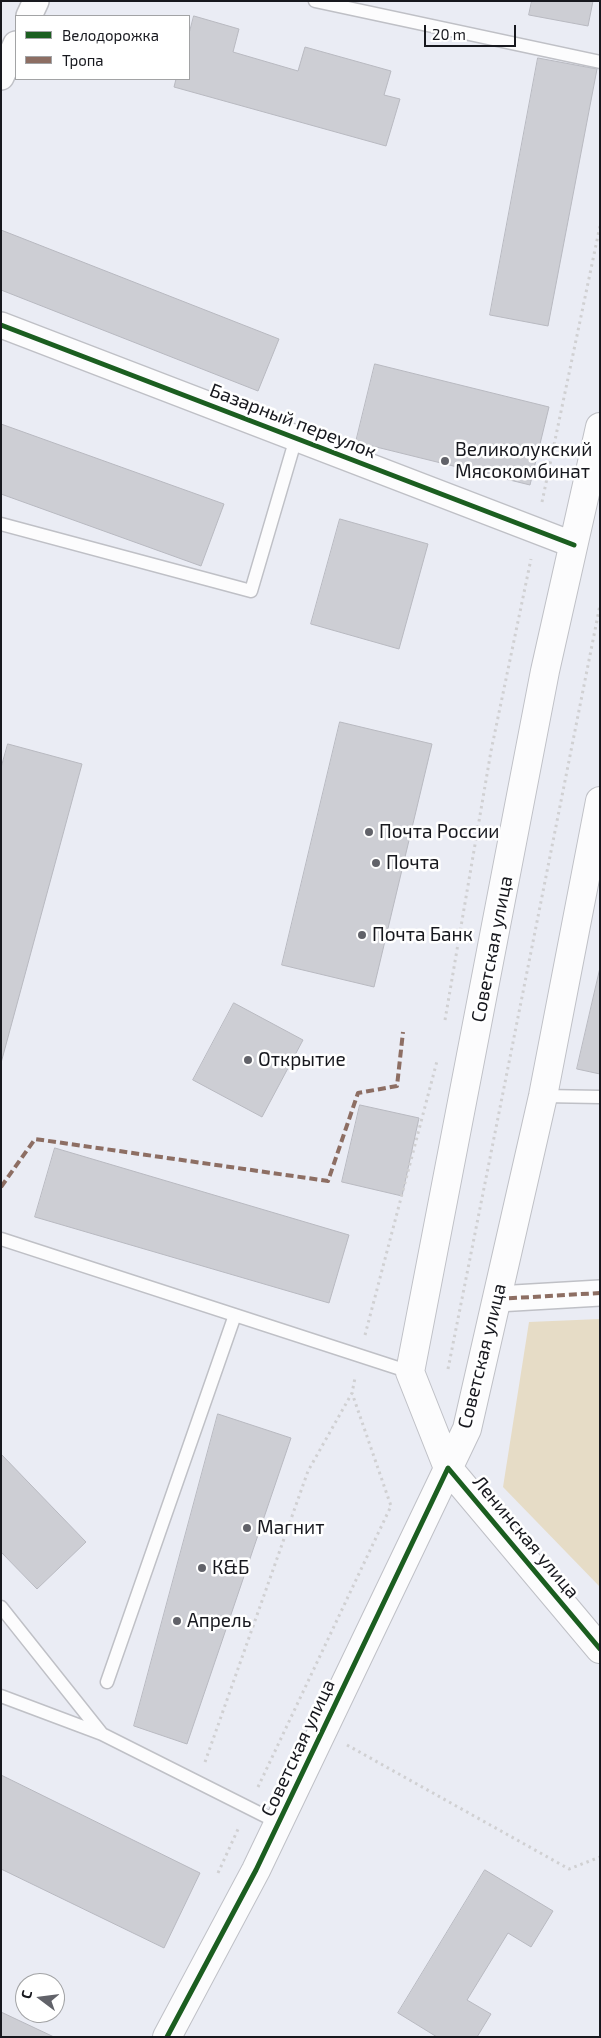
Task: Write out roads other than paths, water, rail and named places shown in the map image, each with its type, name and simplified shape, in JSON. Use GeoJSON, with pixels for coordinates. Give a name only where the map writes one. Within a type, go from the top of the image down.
{"type":"FeatureCollection","features":[{"type":"Feature","properties":{"kind":"main road","name":"Советская улица"},"geometry":{"type":"LineString","coordinates":[[448,1468],[410,1372],[545,671],[600,427]]}},
{"type":"Feature","properties":{"kind":"main road","name":"Советская улица"},"geometry":{"type":"LineString","coordinates":[[167,2037],[279,1823],[467,1429],[542,1096],[600,800]]}},
{"type":"Feature","properties":{"kind":"main road","name":"Ленинская улица"},"geometry":{"type":"LineString","coordinates":[[448,1468],[600,1649]]}},
{"type":"Feature","properties":{"kind":"street"},"geometry":{"type":"LineString","coordinates":[[29,15],[36,1]]}},
{"type":"Feature","properties":{"kind":"street"},"geometry":{"type":"LineString","coordinates":[[1,77],[15,46]]}},
{"type":"Feature","properties":{"kind":"street","name":"Базарный переулок"},"geometry":{"type":"LineString","coordinates":[[1,326],[574,545]]}},
{"type":"Feature","properties":{"kind":"street"},"geometry":{"type":"LineString","coordinates":[[497,1299],[600,1293]]}},
{"type":"Feature","properties":{"kind":"lane"},"geometry":{"type":"LineString","coordinates":[[315,1],[600,62]]}},
{"type":"Feature","properties":{"kind":"lane"},"geometry":{"type":"LineString","coordinates":[[1,524],[251,590],[296,438]]}},
{"type":"Feature","properties":{"kind":"lane"},"geometry":{"type":"LineString","coordinates":[[542,1096],[600,1098]]}},
{"type":"Feature","properties":{"kind":"lane"},"geometry":{"type":"LineString","coordinates":[[1,1239],[410,1372]]}},
{"type":"Feature","properties":{"kind":"lane"},"geometry":{"type":"LineString","coordinates":[[107,1682],[235,1315]]}},
{"type":"Feature","properties":{"kind":"lane"},"geometry":{"type":"LineString","coordinates":[[1,1607],[102,1734]]}},
{"type":"Feature","properties":{"kind":"lane"},"geometry":{"type":"LineString","coordinates":[[1,1696],[102,1734],[279,1823]]}},
{"type":"Feature","properties":{"kind":"place","name":"Великолукский Мясокомбинат"},"geometry":{"type":"Point","coordinates":[445,461]}},
{"type":"Feature","properties":{"kind":"place","name":"Почта России"},"geometry":{"type":"Point","coordinates":[369,832]}},
{"type":"Feature","properties":{"kind":"place","name":"Почта"},"geometry":{"type":"Point","coordinates":[376,863]}},
{"type":"Feature","properties":{"kind":"place","name":"Почта Банк"},"geometry":{"type":"Point","coordinates":[362,935]}},
{"type":"Feature","properties":{"kind":"place","name":"Открытие"},"geometry":{"type":"Point","coordinates":[248,1060]}},
{"type":"Feature","properties":{"kind":"place","name":"Магнит"},"geometry":{"type":"Point","coordinates":[247,1528]}},
{"type":"Feature","properties":{"kind":"place","name":"К&Б"},"geometry":{"type":"Point","coordinates":[202,1568]}},
{"type":"Feature","properties":{"kind":"place","name":"Апрель"},"geometry":{"type":"Point","coordinates":[177,1621]}}]}
